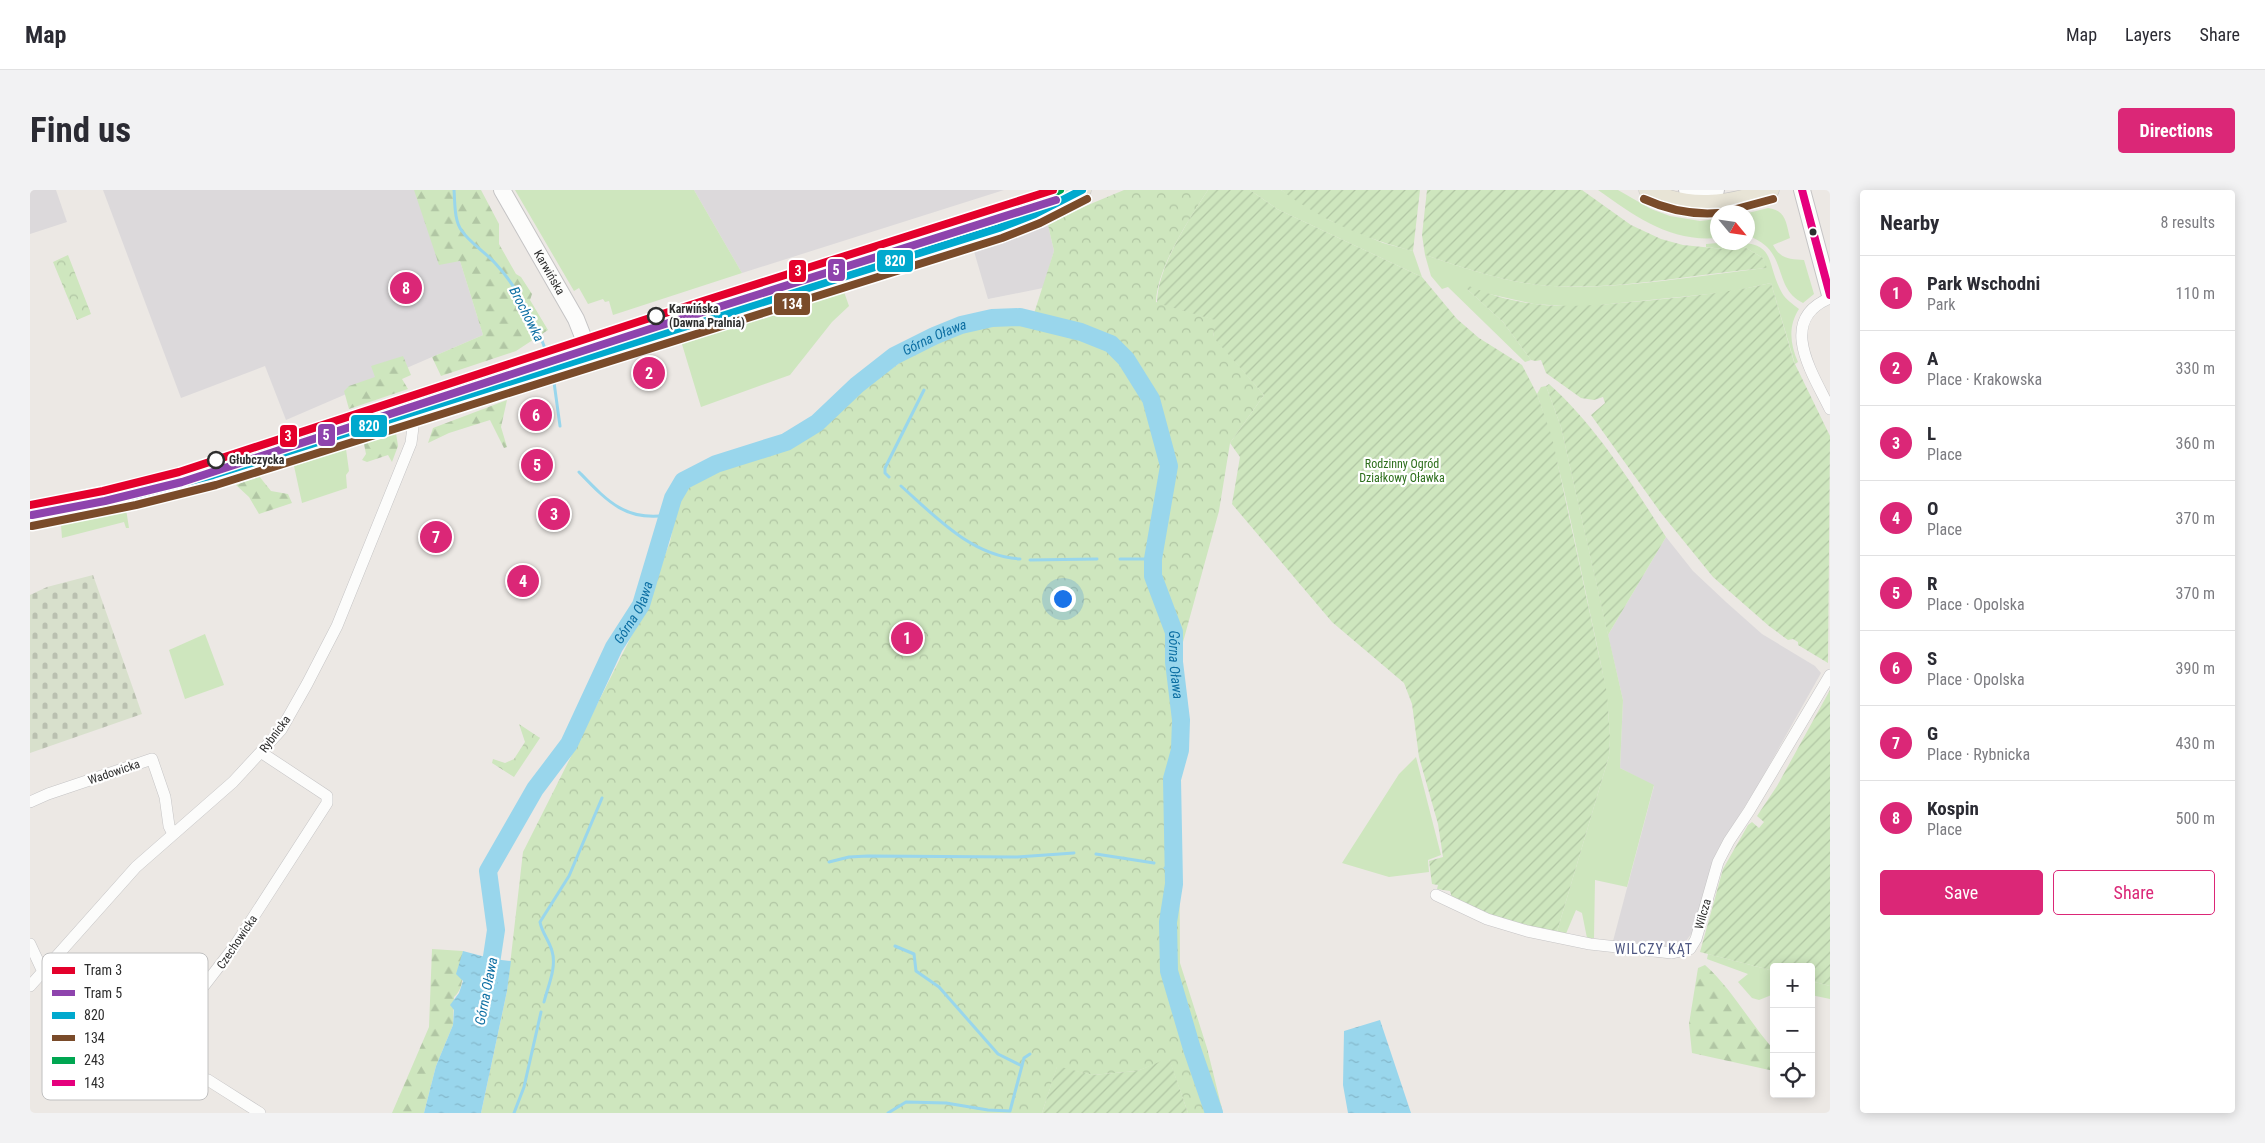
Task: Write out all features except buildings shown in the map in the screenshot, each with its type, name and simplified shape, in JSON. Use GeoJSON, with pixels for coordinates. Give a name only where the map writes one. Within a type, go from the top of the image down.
{"type":"FeatureCollection","features":[{"type":"Feature","properties":{"kind":"main road"},"geometry":{"type":"LineString","coordinates":[[30,516],[134,495],[208,476],[410,414],[999,228],[1082,190]]}},
{"type":"Feature","properties":{"kind":"main road"},"geometry":{"type":"LineString","coordinates":[[1648,190],[1680,203],[1710,205],[1770,190]]}},
{"type":"Feature","properties":{"kind":"street","name":"Karwińska"},"geometry":{"type":"LineString","coordinates":[[502,190],[576,319],[591,357]]}},
{"type":"Feature","properties":{"kind":"street"},"geometry":{"type":"LineString","coordinates":[[1687,190],[1716,190]]}},
{"type":"Feature","properties":{"kind":"street"},"geometry":{"type":"LineString","coordinates":[[1802,190],[1830,297],[1809,312],[1801,335],[1808,362],[1830,409]]}},
{"type":"Feature","properties":{"kind":"street","name":"Rybnicka"},"geometry":{"type":"LineString","coordinates":[[59,953],[136,867],[233,782],[262,753],[291,714],[342,615],[411,443],[413,427],[410,414]]}},
{"type":"Feature","properties":{"kind":"street","name":"Wilcza"},"geometry":{"type":"LineString","coordinates":[[1436,895],[1500,924],[1561,940],[1672,953],[1690,949],[1696,939],[1718,862],[1830,675]]}},
{"type":"Feature","properties":{"kind":"street","name":"Czechowicka"},"geometry":{"type":"LineString","coordinates":[[208,981],[234,947],[327,802],[327,796],[262,753]]}},
{"type":"Feature","properties":{"kind":"street","name":"Wadowicka"},"geometry":{"type":"LineString","coordinates":[[30,802],[152,759],[165,797],[169,826],[173,834]]}},
{"type":"Feature","properties":{"kind":"street"},"geometry":{"type":"LineString","coordinates":[[30,944],[42,972]]}},
{"type":"Feature","properties":{"kind":"street","name":"Rybnicka"},"geometry":{"type":"LineString","coordinates":[[30,986],[42,972]]}},
{"type":"Feature","properties":{"kind":"street"},"geometry":{"type":"LineString","coordinates":[[208,1080],[260,1113]]}},
{"type":"Feature","properties":{"kind":"shaded area"},"geometry":{"type":"Polygon","coordinates":[[[30,190],[56,190],[67,222],[30,234],[30,190]]]}},
{"type":"Feature","properties":{"kind":"shaded area"},"geometry":{"type":"Polygon","coordinates":[[[103,190],[438,190],[483,335],[286,420],[265,366],[181,398],[103,190]]]}},
{"type":"Feature","properties":{"kind":"shaded area"},"geometry":{"type":"Polygon","coordinates":[[[694,190],[1004,190],[742,273],[694,190]]]}},
{"type":"Feature","properties":{"kind":"shaded area"},"geometry":{"type":"Polygon","coordinates":[[[1048,225],[1054,251],[1043,288],[988,299],[973,248],[1048,225]]]}},
{"type":"Feature","properties":{"kind":"shaded area"},"geometry":{"type":"Polygon","coordinates":[[[1666,537],[1693,571],[1762,634],[1815,666],[1821,673],[1758,785],[1717,851],[1692,933],[1686,941],[1678,945],[1665,946],[1613,941],[1654,786],[1620,768],[1623,700],[1608,635],[1666,537]]]}},
{"type":"Feature","properties":{"kind":"green space"},"geometry":{"type":"Polygon","coordinates":[[[414,190],[481,190],[499,224],[499,244],[516,274],[521,277],[532,294],[530,300],[548,330],[516,351],[441,376],[432,357],[483,335],[460,261],[439,265],[414,190]]]}},
{"type":"Feature","properties":{"kind":"green space"},"geometry":{"type":"Polygon","coordinates":[[[515,190],[694,190],[742,273],[613,315],[609,301],[605,302],[603,299],[588,304],[579,288],[574,291],[515,190]]]}},
{"type":"Feature","properties":{"kind":"green space"},"geometry":{"type":"Polygon","coordinates":[[[1124,190],[1208,190],[1183,229],[1168,259],[1162,274],[1156,302],[1216,320],[1213,336],[1264,395],[1230,443],[1219,511],[1180,653],[1188,721],[1179,787],[1180,963],[1207,1048],[1223,1113],[1188,1113],[1169,1059],[1137,1071],[1092,1075],[1057,1067],[1042,1113],[481,1113],[507,991],[523,852],[638,623],[670,542],[679,498],[695,480],[797,445],[830,419],[853,397],[909,356],[977,326],[1030,326],[1054,251],[1048,225],[1076,210],[1124,190]]]}},
{"type":"Feature","properties":{"kind":"green space","name":"Rodzinny Ogród Działkowy Oławka"},"geometry":{"type":"Polygon","coordinates":[[[1208,190],[1250,190],[1277,209],[1422,277],[1457,319],[1479,338],[1522,365],[1537,394],[1552,437],[1607,693],[1610,738],[1609,756],[1556,935],[1503,922],[1452,898],[1450,891],[1437,889],[1438,885],[1432,884],[1429,861],[1443,857],[1438,824],[1419,757],[1412,704],[1404,683],[1332,622],[1232,504],[1240,457],[1230,443],[1264,395],[1213,337],[1215,320],[1157,303],[1162,275],[1175,244],[1208,190]]]}},
{"type":"Feature","properties":{"kind":"green space"},"geometry":{"type":"Polygon","coordinates":[[[1250,190],[1281,190],[1329,220],[1383,243],[1413,251],[1422,277],[1277,209],[1250,190]]]}},
{"type":"Feature","properties":{"kind":"green space"},"geometry":{"type":"Polygon","coordinates":[[[1281,190],[1420,190],[1413,251],[1344,227],[1311,210],[1281,190]]]}},
{"type":"Feature","properties":{"kind":"green space"},"geometry":{"type":"Polygon","coordinates":[[[1427,190],[1582,190],[1631,225],[1661,239],[1683,245],[1710,248],[1710,250],[1749,250],[1763,258],[1767,268],[1624,284],[1568,287],[1539,285],[1481,273],[1425,255],[1422,235],[1427,190]]]}},
{"type":"Feature","properties":{"kind":"green space"},"geometry":{"type":"Polygon","coordinates":[[[1598,190],[1618,190],[1651,209],[1670,216],[1700,221],[1710,220],[1710,238],[1683,236],[1668,231],[1639,218],[1598,190]]]}},
{"type":"Feature","properties":{"kind":"green space"},"geometry":{"type":"Polygon","coordinates":[[[1768,208],[1782,214],[1790,238],[1773,245],[1782,256],[1804,260],[1814,294],[1803,303],[1793,296],[1787,288],[1770,250],[1755,239],[1755,211],[1768,208]]]}},
{"type":"Feature","properties":{"kind":"green space"},"geometry":{"type":"Polygon","coordinates":[[[1755,245],[1763,249],[1768,255],[1782,293],[1799,309],[1795,315],[1791,335],[1793,349],[1798,362],[1795,364],[1771,283],[1729,292],[1580,307],[1534,304],[1467,289],[1503,322],[1531,360],[1525,362],[1448,287],[1442,289],[1431,276],[1425,255],[1510,280],[1566,287],[1623,285],[1766,268],[1763,258],[1749,250],[1755,250],[1755,245]]]}},
{"type":"Feature","properties":{"kind":"green space"},"geometry":{"type":"Polygon","coordinates":[[[68,255],[91,314],[77,320],[53,262],[68,255]]]}},
{"type":"Feature","properties":{"kind":"green space"},"geometry":{"type":"Polygon","coordinates":[[[1771,283],[1794,362],[1830,436],[1828,663],[1798,645],[1798,642],[1793,639],[1788,640],[1769,626],[1713,577],[1661,513],[1591,415],[1605,403],[1603,397],[1594,400],[1581,398],[1546,373],[1541,360],[1531,360],[1503,322],[1467,289],[1469,286],[1515,301],[1560,306],[1583,306],[1698,295],[1771,283]]]}},
{"type":"Feature","properties":{"kind":"green space"},"geometry":{"type":"Polygon","coordinates":[[[843,289],[849,306],[832,322],[790,375],[701,407],[681,341],[843,289]]]}},
{"type":"Feature","properties":{"kind":"green space"},"geometry":{"type":"Polygon","coordinates":[[[403,356],[411,375],[402,379],[408,389],[349,409],[344,391],[349,386],[375,377],[371,366],[403,356]]]}},
{"type":"Feature","properties":{"kind":"green space"},"geometry":{"type":"Polygon","coordinates":[[[1549,384],[1598,437],[1666,537],[1608,635],[1561,427],[1546,386],[1549,384]]]}},
{"type":"Feature","properties":{"kind":"green space"},"geometry":{"type":"Polygon","coordinates":[[[1546,386],[1561,427],[1623,700],[1620,768],[1654,785],[1627,887],[1595,880],[1594,938],[1587,938],[1582,913],[1576,910],[1565,936],[1556,935],[1609,756],[1610,736],[1603,676],[1571,521],[1559,469],[1537,394],[1541,387],[1546,386]]]}},
{"type":"Feature","properties":{"kind":"green space"},"geometry":{"type":"Polygon","coordinates":[[[507,400],[501,427],[507,447],[504,448],[490,420],[449,433],[428,443],[433,428],[507,400]]]}},
{"type":"Feature","properties":{"kind":"green space"},"geometry":{"type":"Polygon","coordinates":[[[396,433],[398,446],[392,462],[388,455],[367,462],[362,460],[366,454],[364,444],[396,433]]]}},
{"type":"Feature","properties":{"kind":"green space"},"geometry":{"type":"Polygon","coordinates":[[[346,449],[349,471],[346,475],[347,488],[302,503],[294,466],[346,449]]]}},
{"type":"Feature","properties":{"kind":"green space"},"geometry":{"type":"Polygon","coordinates":[[[259,476],[271,491],[288,494],[292,503],[259,514],[249,497],[236,485],[259,476]]]}},
{"type":"Feature","properties":{"kind":"green space"},"geometry":{"type":"Polygon","coordinates":[[[126,509],[129,528],[126,528],[124,522],[62,538],[61,525],[126,509]]]}},
{"type":"Feature","properties":{"kind":"green space"},"geometry":{"type":"Polygon","coordinates":[[[93,575],[142,714],[30,753],[30,595],[47,587],[93,575]]]}},
{"type":"Feature","properties":{"kind":"green space"},"geometry":{"type":"Polygon","coordinates":[[[205,634],[224,685],[185,699],[169,650],[205,634]]]}},
{"type":"Feature","properties":{"kind":"green space"},"geometry":{"type":"Polygon","coordinates":[[[1830,690],[1830,986],[1815,982],[1815,963],[1770,963],[1770,970],[1700,952],[1723,869],[1748,825],[1752,822],[1759,828],[1764,822],[1757,816],[1777,786],[1830,690]]]}},
{"type":"Feature","properties":{"kind":"green space"},"geometry":{"type":"Polygon","coordinates":[[[519,724],[540,738],[514,777],[492,763],[493,759],[505,763],[514,759],[525,742],[519,724]]]}},
{"type":"Feature","properties":{"kind":"green space"},"geometry":{"type":"Polygon","coordinates":[[[1416,757],[1441,855],[1428,860],[1429,872],[1389,877],[1342,863],[1399,774],[1416,757]]]}},
{"type":"Feature","properties":{"kind":"green space"},"geometry":{"type":"Polygon","coordinates":[[[432,949],[463,951],[462,981],[461,987],[454,997],[453,1025],[436,1066],[424,1113],[392,1113],[429,1027],[432,949]]]}},
{"type":"Feature","properties":{"kind":"green space"},"geometry":{"type":"Polygon","coordinates":[[[1708,954],[1770,970],[1770,996],[1759,1000],[1752,998],[1738,982],[1748,974],[1707,959],[1708,954]]]}},
{"type":"Feature","properties":{"kind":"green space"},"geometry":{"type":"Polygon","coordinates":[[[1705,965],[1715,974],[1770,1045],[1770,1070],[1692,1053],[1689,1024],[1698,968],[1705,965]]]}},
{"type":"Feature","properties":{"kind":"green space"},"geometry":{"type":"Polygon","coordinates":[[[1815,982],[1830,986],[1830,999],[1815,996],[1815,982]]]}},
{"type":"Feature","properties":{"kind":"green space"},"geometry":{"type":"Polygon","coordinates":[[[1169,1058],[1188,1113],[1042,1113],[1057,1066],[1092,1075],[1137,1071],[1169,1058]]]}},
{"type":"Feature","properties":{"kind":"water"},"geometry":{"type":"Polygon","coordinates":[[[463,951],[493,959],[511,961],[507,991],[481,1113],[424,1113],[436,1066],[453,1025],[454,1010],[450,1005],[459,993],[463,981],[456,974],[463,951]]]}},
{"type":"Feature","properties":{"kind":"water"},"geometry":{"type":"Polygon","coordinates":[[[1380,1020],[1411,1113],[1348,1113],[1343,1085],[1344,1031],[1380,1020]]]}},
{"type":"Feature","properties":{"kind":"waterway","name":"Brochówka"},"geometry":{"type":"LineString","coordinates":[[454,190],[455,211],[459,227],[469,240],[495,263],[513,285],[535,324],[550,364]]}},
{"type":"Feature","properties":{"kind":"waterway","name":"Górna Oława"},"geometry":{"type":"LineString","coordinates":[[488,983],[496,930],[488,871],[535,789],[569,744],[614,647],[641,605],[673,498],[683,481],[716,464],[786,442],[817,423],[857,385],[894,356],[934,336],[961,325],[992,318],[1020,317],[1081,332],[1111,344],[1126,359],[1151,399],[1169,466],[1153,559],[1153,576],[1174,632],[1174,662],[1181,720],[1180,750],[1172,779],[1174,884],[1168,922],[1169,971],[1192,1049],[1214,1113]]}},
{"type":"Feature","properties":{"kind":"waterway","name":"Brochówka"},"geometry":{"type":"LineString","coordinates":[[553,375],[560,426]]}},
{"type":"Feature","properties":{"kind":"waterway"},"geometry":{"type":"LineString","coordinates":[[889,477],[885,473],[885,468],[924,390]]}},
{"type":"Feature","properties":{"kind":"waterway","name":"Brochówka"},"geometry":{"type":"LineString","coordinates":[[579,472],[599,492],[618,507],[640,515],[668,515]]}},
{"type":"Feature","properties":{"kind":"waterway"},"geometry":{"type":"LineString","coordinates":[[901,486],[955,533],[986,551],[1020,559]]}},
{"type":"Feature","properties":{"kind":"waterway"},"geometry":{"type":"LineString","coordinates":[[1030,560],[1097,559]]}},
{"type":"Feature","properties":{"kind":"waterway"},"geometry":{"type":"LineString","coordinates":[[1120,559],[1153,559]]}},
{"type":"Feature","properties":{"kind":"waterway"},"geometry":{"type":"LineString","coordinates":[[544,1002],[551,976],[553,957],[551,947],[540,922],[569,876],[602,798]]}},
{"type":"Feature","properties":{"kind":"waterway"},"geometry":{"type":"LineString","coordinates":[[829,862],[849,857],[868,856],[1017,857],[1074,853]]}},
{"type":"Feature","properties":{"kind":"waterway"},"geometry":{"type":"LineString","coordinates":[[1096,854],[1154,863]]}},
{"type":"Feature","properties":{"kind":"waterway"},"geometry":{"type":"LineString","coordinates":[[1165,868],[1174,870]]}},
{"type":"Feature","properties":{"kind":"waterway"},"geometry":{"type":"LineString","coordinates":[[895,946],[914,954],[916,971],[939,987],[998,1054],[1022,1066]]}},
{"type":"Feature","properties":{"kind":"waterway"},"geometry":{"type":"LineString","coordinates":[[514,1113],[524,1087],[541,1012]]}},
{"type":"Feature","properties":{"kind":"waterway"},"geometry":{"type":"LineString","coordinates":[[888,1113],[906,1102],[946,1103],[988,1110],[1010,1111],[1024,1058],[1030,1054]]}},
{"type":"Feature","properties":{"kind":"tram line","name":"3"},"geometry":{"type":"LineString","coordinates":[[30,505],[103,491],[179,472],[656,316],[1053,190]]}},
{"type":"Feature","properties":{"kind":"tram line","name":"5"},"geometry":{"type":"LineString","coordinates":[[32,515],[105,501],[182,482],[659,326],[1056,200]]}},
{"type":"Feature","properties":{"kind":"transit line","name":"243"},"geometry":{"type":"LineString","coordinates":[[30,506],[132,485],[210,465],[996,219],[1031,205],[1060,190]]}},
{"type":"Feature","properties":{"kind":"transit line","name":"820"},"geometry":{"type":"LineString","coordinates":[[30,516],[134,495],[213,475],[999,228],[1035,214],[1082,190]]}},
{"type":"Feature","properties":{"kind":"transit line","name":"143"},"geometry":{"type":"LineString","coordinates":[[1802,190],[1830,295]]}},
{"type":"Feature","properties":{"kind":"transit line","name":"134"},"geometry":{"type":"LineString","coordinates":[[32,526],[136,505],[216,485],[1002,238],[1040,223],[1087,199]]}},
{"type":"Feature","properties":{"kind":"transit line","name":"134"},"geometry":{"type":"LineString","coordinates":[[1644,199],[1680,211],[1710,213]]}},
{"type":"Feature","properties":{"kind":"transit line","name":"134"},"geometry":{"type":"LineString","coordinates":[[1751,205],[1773,199]]}},
{"type":"Feature","properties":{"kind":"place","name":"Kospin"},"geometry":{"type":"Point","coordinates":[406,288]}},
{"type":"Feature","properties":{"kind":"place","name":"Karwińska (Dawna Pralnia)"},"geometry":{"type":"Point","coordinates":[656,316]}},
{"type":"Feature","properties":{"kind":"place","name":"A"},"geometry":{"type":"Point","coordinates":[649,373]}},
{"type":"Feature","properties":{"kind":"place","name":"S"},"geometry":{"type":"Point","coordinates":[536,415]}},
{"type":"Feature","properties":{"kind":"place","name":"Głubczycka"},"geometry":{"type":"Point","coordinates":[216,460]}},
{"type":"Feature","properties":{"kind":"place","name":"R"},"geometry":{"type":"Point","coordinates":[537,465]}},
{"type":"Feature","properties":{"kind":"place","name":"L"},"geometry":{"type":"Point","coordinates":[554,514]}},
{"type":"Feature","properties":{"kind":"place","name":"G"},"geometry":{"type":"Point","coordinates":[436,537]}},
{"type":"Feature","properties":{"kind":"place","name":"O"},"geometry":{"type":"Point","coordinates":[523,581]}},
{"type":"Feature","properties":{"kind":"place","name":"Park Wschodni"},"geometry":{"type":"Point","coordinates":[907,638]}},
{"type":"Feature","properties":{"kind":"district","name":"WILCZY KĄT"},"geometry":{"type":"Point","coordinates":[1654,949]}}]}
